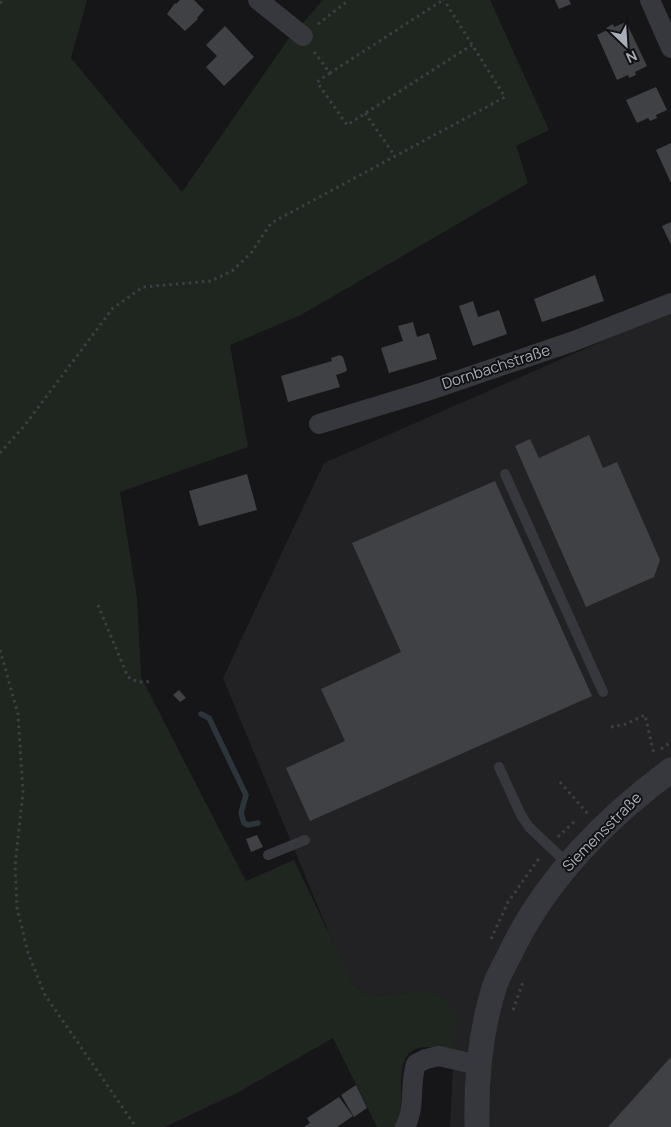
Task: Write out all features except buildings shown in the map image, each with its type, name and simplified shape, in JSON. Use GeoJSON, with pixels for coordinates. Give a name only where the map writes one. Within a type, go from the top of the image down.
{"type":"FeatureCollection","features":[{"type":"Feature","properties":{"kind":"street"},"geometry":{"type":"LineString","coordinates":[[258,0],[303,36]]}},
{"type":"Feature","properties":{"kind":"street"},"geometry":{"type":"LineString","coordinates":[[650,0],[671,48]]}},
{"type":"Feature","properties":{"kind":"street","name":"Dornbachstraße"},"geometry":{"type":"LineString","coordinates":[[319,424],[574,341],[671,304]]}},
{"type":"Feature","properties":{"kind":"street","name":"Siemensstraße"},"geometry":{"type":"LineString","coordinates":[[477,1127],[478,1065],[482,1038],[496,983],[524,924],[567,863],[601,829],[649,787],[663,762]]}},
{"type":"Feature","properties":{"kind":"street"},"geometry":{"type":"LineString","coordinates":[[405,1127],[411,1112],[412,1076],[416,1064],[426,1058],[440,1056],[478,1065]]}},
{"type":"Feature","properties":{"kind":"lane"},"geometry":{"type":"LineString","coordinates":[[506,474],[603,692]]}},
{"type":"Feature","properties":{"kind":"lane"},"geometry":{"type":"LineString","coordinates":[[499,767],[529,827],[567,863]]}},
{"type":"Feature","properties":{"kind":"lane"},"geometry":{"type":"LineString","coordinates":[[268,855],[306,840]]}},
{"type":"Feature","properties":{"kind":"path"},"geometry":{"type":"LineString","coordinates":[[0,4],[6,0]]}},
{"type":"Feature","properties":{"kind":"path"},"geometry":{"type":"LineString","coordinates":[[330,73],[303,36],[349,0]]}},
{"type":"Feature","properties":{"kind":"path"},"geometry":{"type":"LineString","coordinates":[[0,453],[24,425],[113,308],[143,287],[211,281],[232,272],[251,253],[271,223],[505,97],[444,0],[317,82],[347,125],[472,45]]}},
{"type":"Feature","properties":{"kind":"path"},"geometry":{"type":"LineString","coordinates":[[366,113],[395,156]]}},
{"type":"Feature","properties":{"kind":"path"},"geometry":{"type":"LineString","coordinates":[[98,605],[128,677],[136,682],[153,681]]}},
{"type":"Feature","properties":{"kind":"path"},"geometry":{"type":"LineString","coordinates":[[0,650],[18,714],[23,792],[15,866],[17,908],[28,953],[45,995],[136,1127]]}},
{"type":"Feature","properties":{"kind":"path"},"geometry":{"type":"LineString","coordinates":[[611,727],[626,724],[645,715],[663,762]]}},
{"type":"Feature","properties":{"kind":"path"},"geometry":{"type":"LineString","coordinates":[[511,1016],[527,972]]}},
{"type":"Feature","properties":{"kind":"shaded area"},"geometry":{"type":"Polygon","coordinates":[[[0,0],[87,0],[71,58],[182,192],[287,41],[323,0],[490,0],[549,130],[516,146],[528,183],[301,315],[230,345],[248,447],[120,492],[137,598],[141,677],[246,881],[294,860],[353,984],[365,993],[381,996],[420,991],[443,996],[457,1015],[454,1050],[427,1047],[414,1050],[407,1057],[401,1079],[399,1117],[395,1127],[377,1127],[333,1038],[237,1093],[165,1127],[0,1127],[0,0]]]}},
{"type":"Feature","properties":{"kind":"shaded area"},"geometry":{"type":"Polygon","coordinates":[[[671,311],[671,1127],[450,1127],[454,1050],[420,991],[381,996],[365,993],[353,984],[346,974],[223,678],[324,463],[671,311]]]}},
{"type":"Feature","properties":{"kind":"waterway"},"geometry":{"type":"LineString","coordinates":[[201,714],[209,718],[246,795],[241,813],[244,823],[248,825],[258,823]]}}]}
